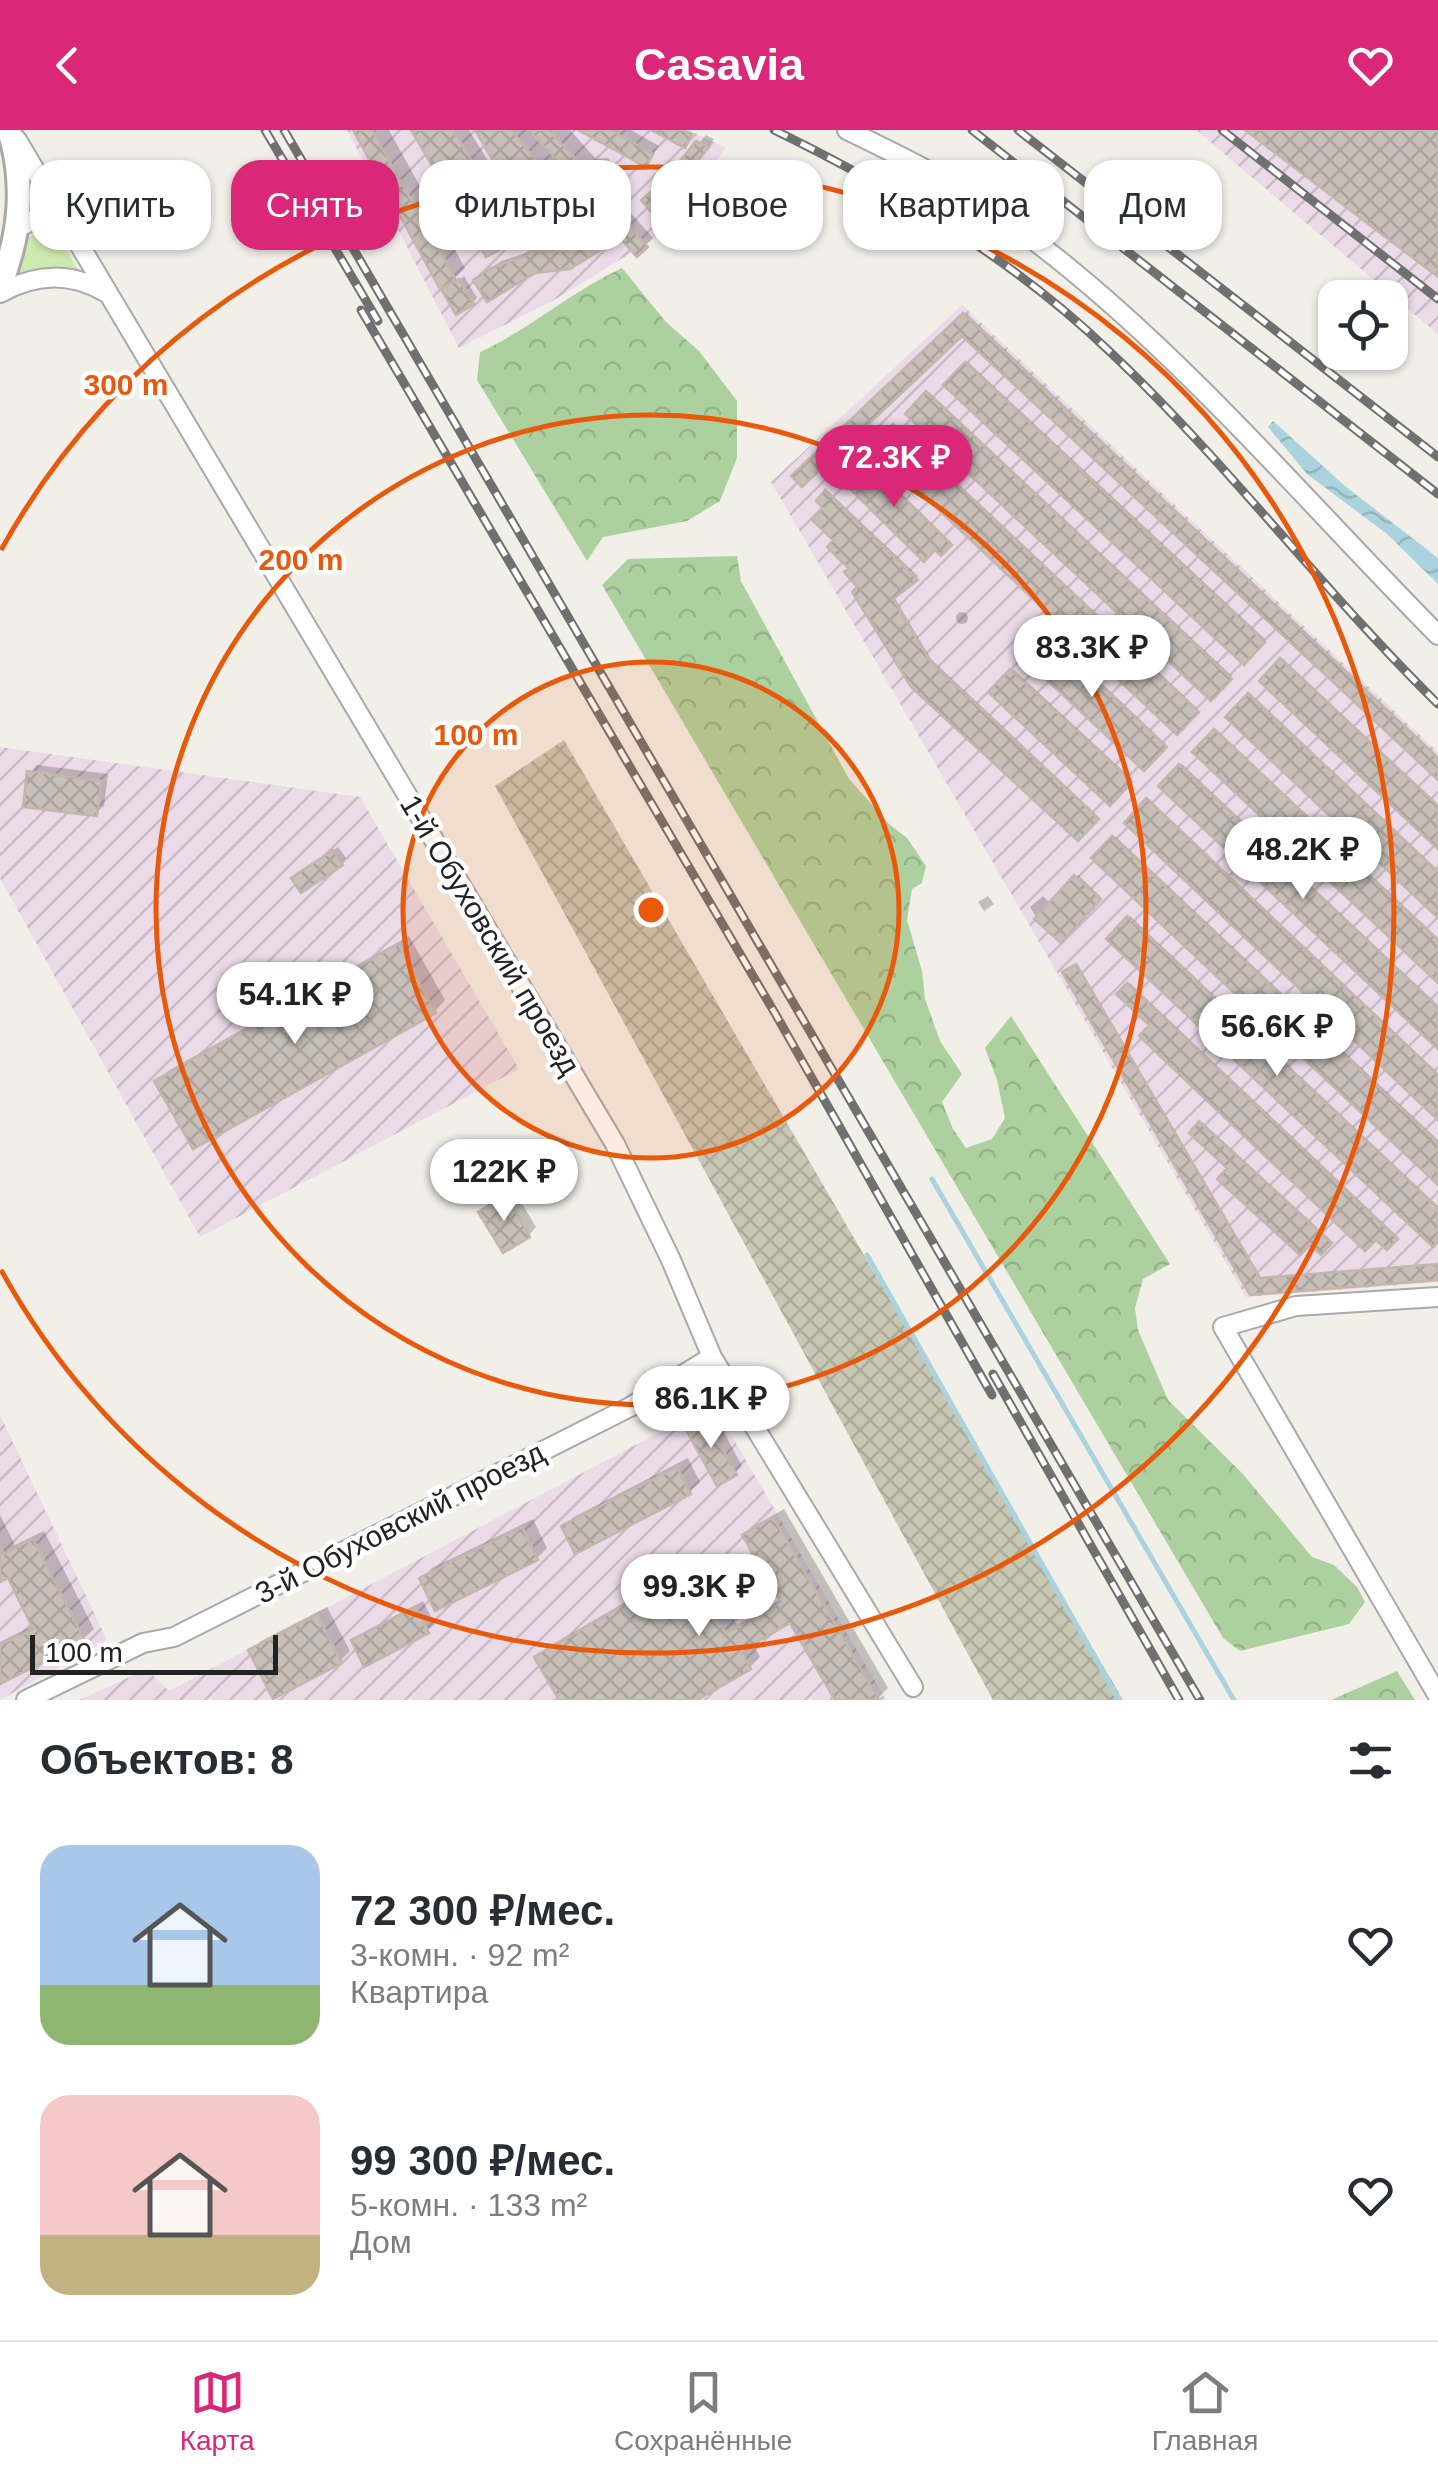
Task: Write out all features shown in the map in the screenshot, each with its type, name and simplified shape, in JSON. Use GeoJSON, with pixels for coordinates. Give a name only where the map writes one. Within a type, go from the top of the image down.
{"type":"FeatureCollection","features":[{"type":"Feature","properties":{"kind":"street","name":"1-й Обуховский проезд"},"geometry":{"type":"LineString","coordinates":[[10,130],[30,163]]}},
{"type":"Feature","properties":{"kind":"street"},"geometry":{"type":"LineString","coordinates":[[0,285],[20,198],[20,172],[10,130]]}},
{"type":"Feature","properties":{"kind":"street"},"geometry":{"type":"LineString","coordinates":[[847,130],[973,198],[1122,315],[1438,636]]}},
{"type":"Feature","properties":{"kind":"street"},"geometry":{"type":"LineString","coordinates":[[0,267],[14,236],[30,224]]}},
{"type":"Feature","properties":{"kind":"street","name":"1-й Обуховский проезд"},"geometry":{"type":"LineString","coordinates":[[83,250],[615,1144],[712,1357],[913,1687]]}},
{"type":"Feature","properties":{"kind":"street"},"geometry":{"type":"LineString","coordinates":[[0,294],[21,282],[57,276],[92,284],[110,294]]}},
{"type":"Feature","properties":{"kind":"street"},"geometry":{"type":"LineString","coordinates":[[1438,1297],[1296,1306],[1222,1327],[1438,1696]]}},
{"type":"Feature","properties":{"kind":"street","name":"3-й Обуховский проезд"},"geometry":{"type":"LineString","coordinates":[[26,1700],[142,1643],[174,1638],[630,1407],[712,1357]]}},
{"type":"Feature","properties":{"kind":"shaded area"},"geometry":{"type":"Polygon","coordinates":[[[347,130],[689,130],[726,148],[717,160],[651,160],[651,241],[554,300],[459,348],[399,231],[399,160],[362,160],[347,130]]]}},
{"type":"Feature","properties":{"kind":"shaded area"},"geometry":{"type":"Polygon","coordinates":[[[1196,130],[1438,130],[1438,334],[1408,309],[1408,280],[1374,280],[1196,130]]]}},
{"type":"Feature","properties":{"kind":"shaded area"},"geometry":{"type":"Polygon","coordinates":[[[962,305],[1438,752],[1438,1282],[1246,1297],[771,482],[962,305]]]}},
{"type":"Feature","properties":{"kind":"shaded area"},"geometry":{"type":"Polygon","coordinates":[[[564,740],[1123,1700],[993,1700],[495,786],[564,740]]]}},
{"type":"Feature","properties":{"kind":"shaded area"},"geometry":{"type":"Polygon","coordinates":[[[0,747],[360,797],[519,1069],[200,1237],[0,878],[0,747]]]}},
{"type":"Feature","properties":{"kind":"shaded area"},"geometry":{"type":"Polygon","coordinates":[[[713,1404],[886,1700],[79,1700],[147,1669],[169,1691],[713,1404]]]}},
{"type":"Feature","properties":{"kind":"shaded area"},"geometry":{"type":"Polygon","coordinates":[[[0,1415],[107,1640],[0,1700],[0,1415]]]}},
{"type":"Feature","properties":{"kind":"green space"},"geometry":{"type":"Polygon","coordinates":[[[30,237],[30,250],[67,250],[80,273],[14,278],[24,240],[30,237]]]}},
{"type":"Feature","properties":{"kind":"green space"},"geometry":{"type":"Polygon","coordinates":[[[622,268],[666,322],[699,351],[737,401],[737,458],[720,501],[687,521],[603,537],[587,561],[477,380],[480,352],[622,268]]]}},
{"type":"Feature","properties":{"kind":"green space"},"geometry":{"type":"Polygon","coordinates":[[[737,556],[741,581],[849,779],[889,824],[907,838],[926,866],[922,883],[912,889],[907,920],[922,971],[925,999],[940,1041],[962,1074],[942,1102],[953,1129],[966,1148],[992,1139],[1005,1118],[985,1048],[1011,1016],[1170,1264],[1143,1279],[1135,1308],[1138,1330],[1168,1400],[1242,1473],[1312,1557],[1334,1565],[1357,1587],[1365,1602],[1349,1624],[1240,1651],[1223,1638],[602,585],[628,559],[737,556]]]}},
{"type":"Feature","properties":{"kind":"green space"},"geometry":{"type":"Polygon","coordinates":[[[1397,1671],[1415,1700],[1331,1700],[1397,1671]]]}},
{"type":"Feature","properties":{"kind":"water"},"geometry":{"type":"Polygon","coordinates":[[[1273,421],[1345,486],[1438,558],[1438,584],[1387,534],[1307,474],[1268,427],[1273,421]]]}},
{"type":"Feature","properties":{"kind":"building"},"geometry":{"type":"Polygon","coordinates":[[[353,130],[372,130],[389,160],[369,160],[353,130]]]}},
{"type":"Feature","properties":{"kind":"building"},"geometry":{"type":"Polygon","coordinates":[[[411,130],[453,130],[471,160],[429,160],[411,130]]]}},
{"type":"Feature","properties":{"kind":"building"},"geometry":{"type":"Polygon","coordinates":[[[475,130],[511,130],[536,160],[493,160],[475,130]]]}},
{"type":"Feature","properties":{"kind":"building"},"geometry":{"type":"Polygon","coordinates":[[[529,130],[548,130],[577,160],[557,160],[529,130]]]}},
{"type":"Feature","properties":{"kind":"building"},"geometry":{"type":"Polygon","coordinates":[[[578,130],[611,130],[653,154],[646,167],[578,130]]]}},
{"type":"Feature","properties":{"kind":"building"},"geometry":{"type":"Polygon","coordinates":[[[651,130],[683,130],[692,134],[685,148],[651,130]]]}},
{"type":"Feature","properties":{"kind":"building"},"geometry":{"type":"Polygon","coordinates":[[[1245,130],[1438,130],[1438,277],[1245,130]]]}},
{"type":"Feature","properties":{"kind":"building"},"geometry":{"type":"Polygon","coordinates":[[[696,141],[709,147],[699,160],[681,160],[696,141]]]}},
{"type":"Feature","properties":{"kind":"building"},"geometry":{"type":"Polygon","coordinates":[[[399,178],[419,214],[419,250],[439,250],[456,280],[440,289],[399,214],[399,178]]]}},
{"type":"Feature","properties":{"kind":"building"},"geometry":{"type":"Polygon","coordinates":[[[651,192],[651,212],[641,200],[651,192]]]}},
{"type":"Feature","properties":{"kind":"building"},"geometry":{"type":"Polygon","coordinates":[[[631,229],[648,247],[637,257],[631,250],[631,229]]]}},
{"type":"Feature","properties":{"kind":"building"},"geometry":{"type":"Polygon","coordinates":[[[601,250],[570,269],[535,273],[487,302],[473,280],[532,251],[601,250]]]}},
{"type":"Feature","properties":{"kind":"building"},"geometry":{"type":"Polygon","coordinates":[[[459,279],[474,304],[456,315],[441,289],[459,279]]]}},
{"type":"Feature","properties":{"kind":"building"},"geometry":{"type":"Polygon","coordinates":[[[963,313],[1438,758],[1438,780],[962,336],[802,487],[791,476],[963,313]]]}},
{"type":"Feature","properties":{"kind":"building"},"geometry":{"type":"Polygon","coordinates":[[[965,362],[1265,642],[1244,665],[943,385],[965,362]]]}},
{"type":"Feature","properties":{"kind":"building"},"geometry":{"type":"Polygon","coordinates":[[[926,391],[1232,679],[1211,701],[905,414],[926,391]]]}},
{"type":"Feature","properties":{"kind":"building"},"geometry":{"type":"Polygon","coordinates":[[[893,424],[1199,712],[1177,735],[872,447],[893,424]]]}},
{"type":"Feature","properties":{"kind":"building"},"geometry":{"type":"Polygon","coordinates":[[[861,456],[952,545],[941,556],[935,550],[924,562],[839,478],[861,456]]]}},
{"type":"Feature","properties":{"kind":"building"},"geometry":{"type":"Polygon","coordinates":[[[825,490],[918,580],[893,599],[930,661],[1099,819],[1078,841],[911,687],[852,592],[857,587],[844,572],[848,568],[827,547],[833,540],[812,520],[823,508],[816,501],[825,490]]]}},
{"type":"Feature","properties":{"kind":"building"},"geometry":{"type":"Polygon","coordinates":[[[1041,629],[1167,747],[1144,771],[1018,653],[1041,629]]]}},
{"type":"Feature","properties":{"kind":"building"},"geometry":{"type":"Polygon","coordinates":[[[1280,658],[1438,806],[1438,849],[1259,681],[1280,658]]]}},
{"type":"Feature","properties":{"kind":"building"},"geometry":{"type":"Polygon","coordinates":[[[1010,669],[1132,782],[1110,806],[988,692],[1010,669]]]}},
{"type":"Feature","properties":{"kind":"building"},"geometry":{"type":"Polygon","coordinates":[[[1248,693],[1438,872],[1438,918],[1225,717],[1248,693]]]}},
{"type":"Feature","properties":{"kind":"building"},"geometry":{"type":"Polygon","coordinates":[[[1214,729],[1438,940],[1438,983],[1192,752],[1214,729]]]}},
{"type":"Feature","properties":{"kind":"building"},"geometry":{"type":"Polygon","coordinates":[[[1179,764],[1438,1007],[1438,1049],[1158,786],[1179,764]]]}},
{"type":"Feature","properties":{"kind":"building"},"geometry":{"type":"Polygon","coordinates":[[[27,771],[102,781],[97,816],[23,807],[27,771]]]}},
{"type":"Feature","properties":{"kind":"building"},"geometry":{"type":"Polygon","coordinates":[[[1146,798],[1438,1075],[1438,1120],[1124,823],[1146,798]]]}},
{"type":"Feature","properties":{"kind":"building"},"geometry":{"type":"Polygon","coordinates":[[[1112,836],[1438,1143],[1438,1185],[1091,858],[1112,836]]]}},
{"type":"Feature","properties":{"kind":"building"},"geometry":{"type":"Polygon","coordinates":[[[333,850],[343,865],[301,893],[291,878],[333,850]]]}},
{"type":"Feature","properties":{"kind":"building"},"geometry":{"type":"Polygon","coordinates":[[[1074,875],[1101,899],[1061,943],[1034,919],[1074,875]]]}},
{"type":"Feature","properties":{"kind":"building"},"geometry":{"type":"Polygon","coordinates":[[[1127,916],[1438,1208],[1438,1241],[1433,1247],[1106,939],[1127,916]]]}},
{"type":"Feature","properties":{"kind":"building"},"geometry":{"type":"Polygon","coordinates":[[[398,944],[436,1013],[193,1149],[154,1081],[398,944]]]}},
{"type":"Feature","properties":{"kind":"building"},"geometry":{"type":"Polygon","coordinates":[[[1076,964],[1260,1278],[1438,1264],[1438,1280],[1250,1295],[1062,972],[1076,964]]]}},
{"type":"Feature","properties":{"kind":"building"},"geometry":{"type":"Polygon","coordinates":[[[1127,983],[1398,1239],[1387,1250],[1376,1240],[1365,1251],[1139,1036],[1149,1025],[1116,994],[1127,983]]]}},
{"type":"Feature","properties":{"kind":"building"},"geometry":{"type":"Polygon","coordinates":[[[1199,1121],[1332,1243],[1321,1255],[1310,1245],[1300,1255],[1217,1179],[1227,1168],[1189,1133],[1199,1121]]]}},
{"type":"Feature","properties":{"kind":"building"},"geometry":{"type":"Polygon","coordinates":[[[506,1195],[530,1237],[503,1253],[478,1212],[506,1195]]]}},
{"type":"Feature","properties":{"kind":"building"},"geometry":{"type":"Polygon","coordinates":[[[705,1417],[737,1475],[717,1486],[685,1428],[705,1417]]]}},
{"type":"Feature","properties":{"kind":"building"},"geometry":{"type":"Polygon","coordinates":[[[677,1467],[691,1494],[575,1554],[561,1526],[677,1467]]]}},
{"type":"Feature","properties":{"kind":"building"},"geometry":{"type":"Polygon","coordinates":[[[773,1517],[879,1700],[835,1700],[790,1623],[741,1651],[751,1669],[697,1700],[559,1700],[534,1657],[688,1568],[726,1633],[781,1602],[742,1535],[773,1517]]]}},
{"type":"Feature","properties":{"kind":"building"},"geometry":{"type":"Polygon","coordinates":[[[522,1527],[538,1560],[435,1611],[419,1578],[522,1527]]]}},
{"type":"Feature","properties":{"kind":"building"},"geometry":{"type":"Polygon","coordinates":[[[33,1539],[85,1641],[0,1684],[0,1645],[33,1629],[8,1578],[0,1582],[0,1545],[4,1554],[33,1539]]]}},
{"type":"Feature","properties":{"kind":"building"},"geometry":{"type":"Polygon","coordinates":[[[415,1607],[429,1633],[364,1667],[351,1640],[415,1607]]]}},
{"type":"Feature","properties":{"kind":"building"},"geometry":{"type":"Polygon","coordinates":[[[317,1615],[342,1663],[273,1699],[248,1650],[317,1615]]]}},
{"type":"Feature","properties":{"kind":"waterway"},"geometry":{"type":"LineString","coordinates":[[932,1179],[1234,1700]]}},
{"type":"Feature","properties":{"kind":"waterway"},"geometry":{"type":"LineString","coordinates":[[867,1255],[1119,1700]]}},
{"type":"Feature","properties":{"kind":"railway"},"geometry":{"type":"LineString","coordinates":[[265,130],[378,321]]}},
{"type":"Feature","properties":{"kind":"railway"},"geometry":{"type":"LineString","coordinates":[[284,130],[1200,1700]]}},
{"type":"Feature","properties":{"kind":"railway"},"geometry":{"type":"LineString","coordinates":[[774,130],[950,227],[1071,317],[1193,436],[1438,704]]}},
{"type":"Feature","properties":{"kind":"railway"},"geometry":{"type":"LineString","coordinates":[[972,130],[1438,494]]}},
{"type":"Feature","properties":{"kind":"railway"},"geometry":{"type":"LineString","coordinates":[[1018,130],[1438,457]]}},
{"type":"Feature","properties":{"kind":"railway"},"geometry":{"type":"LineString","coordinates":[[1222,130],[1438,299]]}},
{"type":"Feature","properties":{"kind":"railway"},"geometry":{"type":"LineString","coordinates":[[361,310],[776,1015],[992,1395]]}},
{"type":"Feature","properties":{"kind":"railway"},"geometry":{"type":"LineString","coordinates":[[993,1374],[1179,1700]]}}]}
